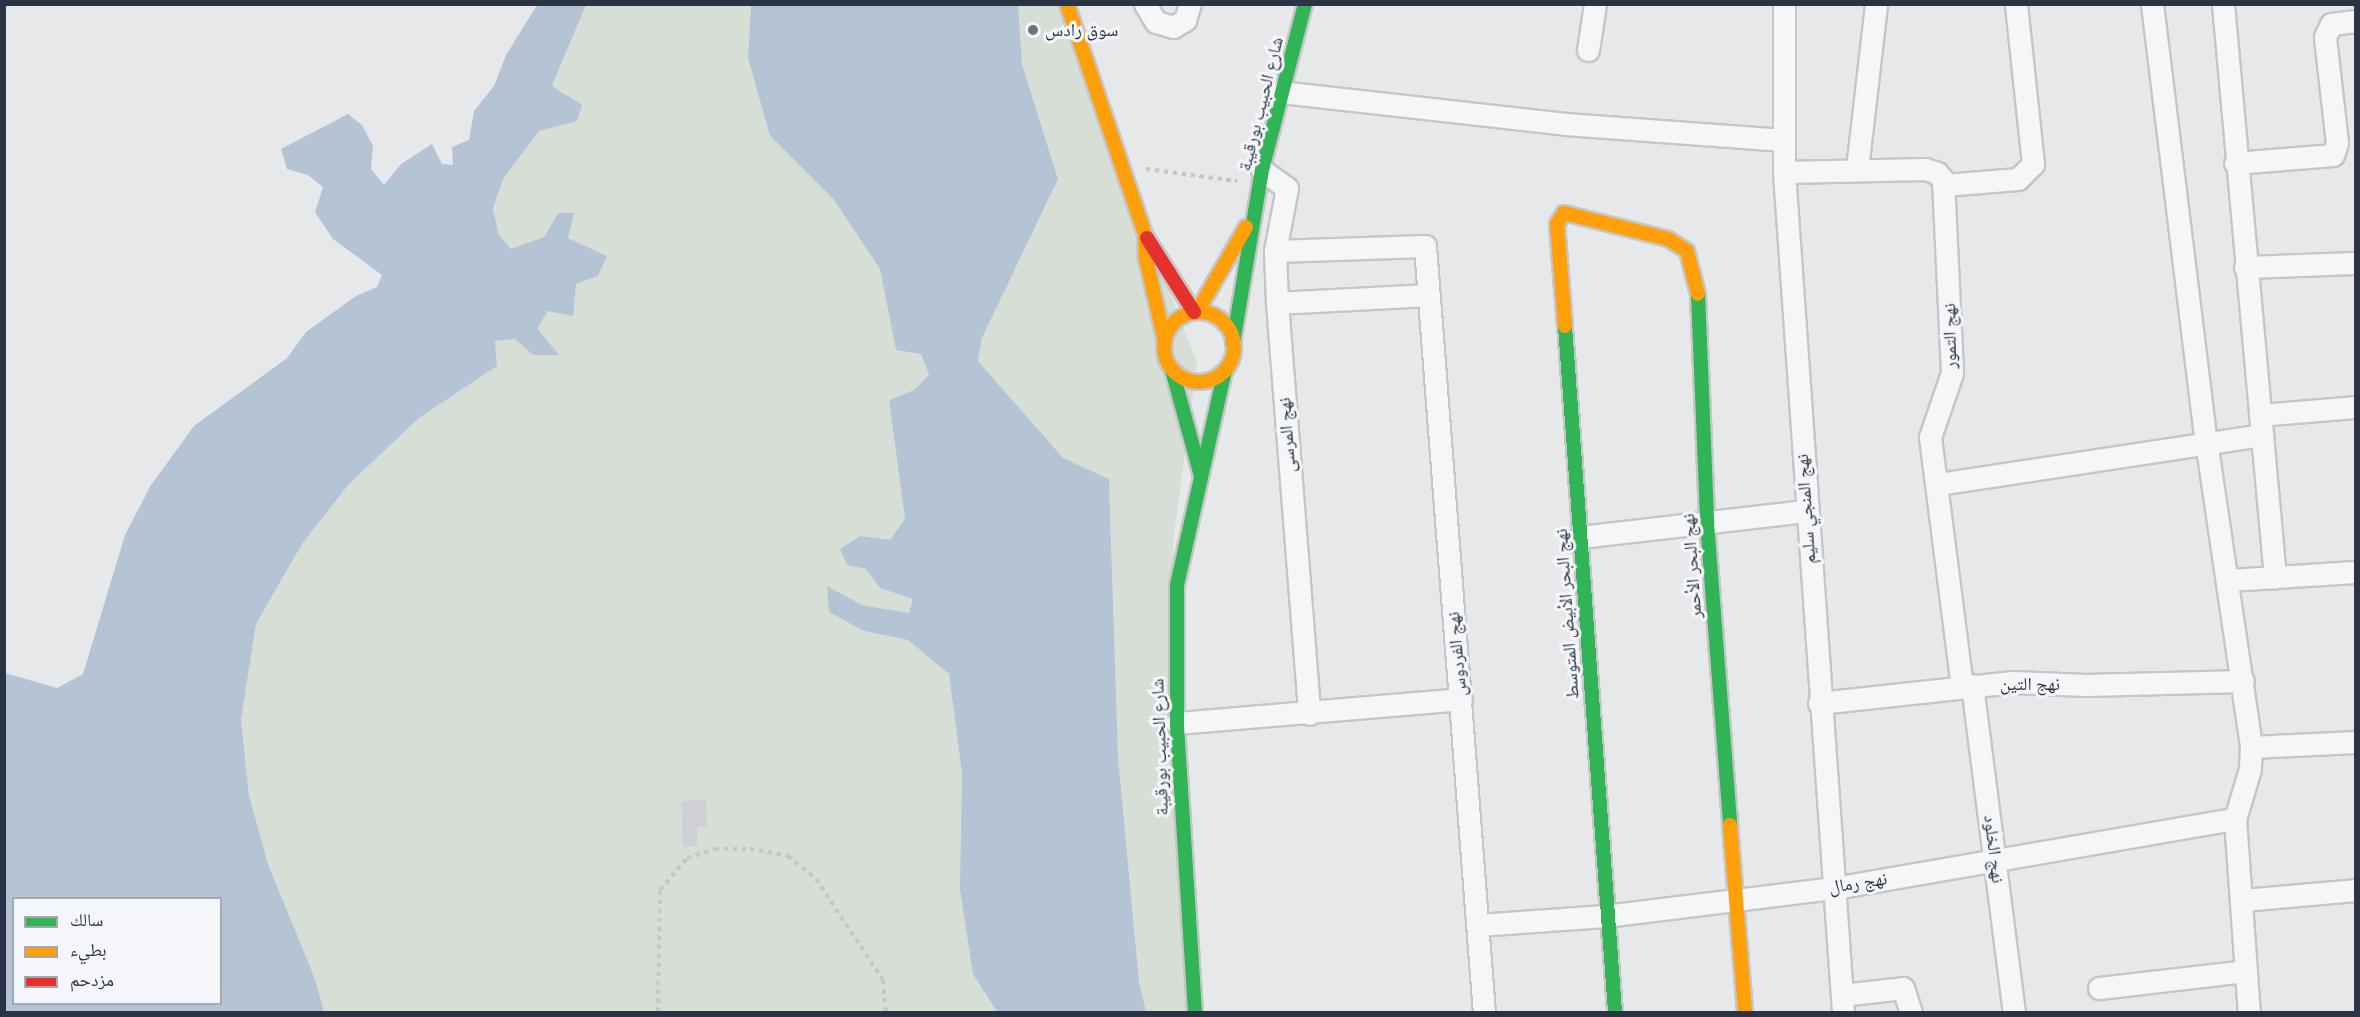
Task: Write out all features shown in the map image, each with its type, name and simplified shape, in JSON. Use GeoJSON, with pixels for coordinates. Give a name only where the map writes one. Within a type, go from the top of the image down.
{"type":"FeatureCollection","features":[{"type":"Feature","properties":{"kind":"street"},"geometry":{"type":"LineString","coordinates":[[1067,4],[1145,236],[1146,259],[1172,370],[1198,382],[1225,370],[1233,343],[1220,319],[1195,312],[1156,248],[1145,236]]}},
{"type":"Feature","properties":{"kind":"street"},"geometry":{"type":"LineString","coordinates":[[1145,4],[1156,22],[1173,27],[1185,20],[1190,4]]}},
{"type":"Feature","properties":{"kind":"street","name":"شارع الحبيب بورقيبة"},"geometry":{"type":"LineString","coordinates":[[1233,343],[1261,177],[1305,4]]}},
{"type":"Feature","properties":{"kind":"street"},"geometry":{"type":"LineString","coordinates":[[1588,50],[1595,4]]}},
{"type":"Feature","properties":{"kind":"street","name":"نهج المنجي سليم"},"geometry":{"type":"LineString","coordinates":[[1784,4],[1784,172],[1819,704],[1843,1004]]}},
{"type":"Feature","properties":{"kind":"street"},"geometry":{"type":"LineString","coordinates":[[1857,170],[1876,4]]}},
{"type":"Feature","properties":{"kind":"street"},"geometry":{"type":"LineString","coordinates":[[1784,172],[1930,169],[1938,173],[1944,185],[2018,178],[2033,164],[2016,4]]}},
{"type":"Feature","properties":{"kind":"street"},"geometry":{"type":"LineString","coordinates":[[2152,4],[2206,441],[2252,747],[2250,769],[2235,819],[2249,1012]]}},
{"type":"Feature","properties":{"kind":"street"},"geometry":{"type":"LineString","coordinates":[[2223,4],[2235,163],[2275,578]]}},
{"type":"Feature","properties":{"kind":"street"},"geometry":{"type":"LineString","coordinates":[[2235,163],[2332,155],[2337,143],[2325,37],[2331,24],[2355,21]]}},
{"type":"Feature","properties":{"kind":"street"},"geometry":{"type":"LineString","coordinates":[[1281,93],[1566,124],[1783,141]]}},
{"type":"Feature","properties":{"kind":"street","name":"نهج المرسى"},"geometry":{"type":"LineString","coordinates":[[1261,177],[1287,188],[1275,251],[1277,303],[1309,714]]}},
{"type":"Feature","properties":{"kind":"street","name":"نهج التمور"},"geometry":{"type":"LineString","coordinates":[[1944,185],[1952,373],[1930,437],[1967,686]]}},
{"type":"Feature","properties":{"kind":"street","name":"شارع الحبيب بورقيبة"},"geometry":{"type":"LineString","coordinates":[[1195,312],[1254,214]]}},
{"type":"Feature","properties":{"kind":"street","name":"نهج البحر الأحمر"},"geometry":{"type":"LineString","coordinates":[[1561,214],[1668,239],[1686,251],[1696,280],[1707,523],[1745,1012]]}},
{"type":"Feature","properties":{"kind":"street","name":"نهج البحر الأبيض المتوسط"},"geometry":{"type":"LineString","coordinates":[[1561,214],[1557,224],[1605,916],[1615,1012]]}},
{"type":"Feature","properties":{"kind":"street","name":"نهج الفردوس"},"geometry":{"type":"LineString","coordinates":[[1275,251],[1425,246],[1484,1012]]}},
{"type":"Feature","properties":{"kind":"street"},"geometry":{"type":"LineString","coordinates":[[2245,267],[2355,263]]}},
{"type":"Feature","properties":{"kind":"street"},"geometry":{"type":"LineString","coordinates":[[1277,303],[1428,295]]}},
{"type":"Feature","properties":{"kind":"street"},"geometry":{"type":"LineString","coordinates":[[1165,342],[1174,323],[1195,312]]}},
{"type":"Feature","properties":{"kind":"street","name":"شارع الحبيب بورقيبة"},"geometry":{"type":"LineString","coordinates":[[1172,370],[1202,482]]}},
{"type":"Feature","properties":{"kind":"street","name":"شارع الحبيب بورقيبة"},"geometry":{"type":"LineString","coordinates":[[1195,1012],[1177,723],[1177,585],[1202,482],[1225,370]]}},
{"type":"Feature","properties":{"kind":"street"},"geometry":{"type":"LineString","coordinates":[[1938,484],[2068,466],[2206,441],[2261,425],[2355,407]]}},
{"type":"Feature","properties":{"kind":"street"},"geometry":{"type":"LineString","coordinates":[[1580,537],[1806,511]]}},
{"type":"Feature","properties":{"kind":"street"},"geometry":{"type":"LineString","coordinates":[[2228,580],[2355,572]]}},
{"type":"Feature","properties":{"kind":"street","name":"نهج التين"},"geometry":{"type":"LineString","coordinates":[[1819,704],[1967,686],[2243,681]]}},
{"type":"Feature","properties":{"kind":"street","name":"نهج الخلود"},"geometry":{"type":"LineString","coordinates":[[1967,686],[1995,861],[2014,1012]]}},
{"type":"Feature","properties":{"kind":"street"},"geometry":{"type":"LineString","coordinates":[[1177,723],[1309,714],[1461,699]]}},
{"type":"Feature","properties":{"kind":"street"},"geometry":{"type":"LineString","coordinates":[[2252,747],[2355,742]]}},
{"type":"Feature","properties":{"kind":"street","name":"نهج رمال"},"geometry":{"type":"LineString","coordinates":[[1478,925],[1605,916],[1834,888],[2235,819]]}},
{"type":"Feature","properties":{"kind":"street"},"geometry":{"type":"LineString","coordinates":[[2242,900],[2355,890]]}},
{"type":"Feature","properties":{"kind":"street"},"geometry":{"type":"LineString","coordinates":[[2099,988],[2246,971]]}},
{"type":"Feature","properties":{"kind":"street"},"geometry":{"type":"LineString","coordinates":[[1843,1004],[1903,988],[1911,1012]]}},
{"type":"Feature","properties":{"kind":"path"},"geometry":{"type":"LineString","coordinates":[[1122,166],[1261,177]]}},
{"type":"Feature","properties":{"kind":"path"},"geometry":{"type":"LineString","coordinates":[[658,1012],[660,890],[687,858],[715,849],[750,849],[788,856],[816,879],[883,980],[886,1012]]}},
{"type":"Feature","properties":{"kind":"shaded area"},"geometry":{"type":"Polygon","coordinates":[[[586,5],[751,5],[748,58],[770,136],[834,200],[880,269],[896,350],[921,354],[929,375],[914,390],[889,400],[905,519],[890,540],[860,537],[866,569],[880,588],[913,599],[909,613],[862,605],[828,587],[829,611],[864,631],[908,640],[949,674],[962,774],[973,974],[997,1012],[324,1012],[315,979],[268,864],[249,795],[241,720],[256,624],[302,544],[349,484],[419,418],[497,366],[495,341],[515,339],[533,355],[536,328],[548,311],[574,298],[576,284],[598,276],[607,256],[568,238],[574,213],[558,213],[544,237],[511,249],[499,235],[493,209],[503,179],[567,93],[552,87],[586,5]]]}},
{"type":"Feature","properties":{"kind":"shaded area"},"geometry":{"type":"Polygon","coordinates":[[[1018,5],[1057,5],[1197,363],[1173,542],[1187,1012],[1146,1012],[1139,981],[1118,757],[1109,479],[1063,458],[978,361],[982,338],[1058,179],[1022,64],[1018,5]]]}},
{"type":"Feature","properties":{"kind":"water"},"geometry":{"type":"Polygon","coordinates":[[[1018,4],[1022,64],[1058,179],[982,338],[978,361],[1063,458],[1109,479],[1118,757],[1139,981],[1146,1012],[997,1012],[973,974],[960,889],[962,774],[949,674],[908,640],[864,631],[829,612],[827,586],[862,605],[909,613],[913,599],[880,588],[866,569],[847,565],[840,549],[860,536],[890,540],[905,519],[889,400],[914,390],[929,375],[921,354],[896,350],[880,269],[834,200],[770,136],[748,58],[751,5],[1018,4]]]}},
{"type":"Feature","properties":{"kind":"water"},"geometry":{"type":"Polygon","coordinates":[[[537,5],[586,5],[552,86],[582,105],[577,121],[539,131],[503,179],[493,209],[499,235],[511,249],[544,237],[558,213],[574,213],[568,238],[607,256],[598,276],[576,284],[573,316],[548,311],[537,328],[559,355],[533,355],[515,339],[495,341],[497,366],[419,418],[349,484],[302,544],[256,624],[241,720],[249,795],[268,864],[315,979],[324,1012],[5,1012],[5,673],[57,688],[83,674],[125,535],[151,485],[194,426],[287,358],[306,332],[356,296],[377,287],[382,275],[333,239],[315,212],[323,187],[308,175],[287,169],[281,149],[348,114],[362,125],[373,146],[371,169],[384,185],[401,164],[432,144],[442,164],[453,165],[452,147],[469,140],[474,111],[494,86],[506,55],[537,5]]]}},
{"type":"Feature","properties":{"kind":"building"},"geometry":{"type":"Polygon","coordinates":[[[706,800],[707,826],[697,827],[697,846],[683,847],[681,801],[706,800]]]}},
{"type":"Feature","properties":{"kind":"traffic: fast"},"geometry":{"type":"LineString","coordinates":[[1233,343],[1262,170],[1305,4]]}},
{"type":"Feature","properties":{"kind":"traffic: fast"},"geometry":{"type":"LineString","coordinates":[[1698,294],[1707,523],[1730,825]]}},
{"type":"Feature","properties":{"kind":"traffic: fast"},"geometry":{"type":"LineString","coordinates":[[1565,326],[1615,1012]]}},
{"type":"Feature","properties":{"kind":"traffic: fast"},"geometry":{"type":"LineString","coordinates":[[1172,370],[1201,476]]}},
{"type":"Feature","properties":{"kind":"traffic: fast"},"geometry":{"type":"LineString","coordinates":[[1195,1012],[1177,723],[1177,585],[1225,370]]}},
{"type":"Feature","properties":{"kind":"traffic: slow"},"geometry":{"type":"LineString","coordinates":[[1067,4],[1145,235],[1146,259],[1165,342]]}},
{"type":"Feature","properties":{"kind":"traffic: slow"},"geometry":{"type":"LineString","coordinates":[[1565,326],[1557,224],[1564,213],[1668,239],[1687,251],[1698,294]]}},
{"type":"Feature","properties":{"kind":"traffic: slow"},"geometry":{"type":"LineString","coordinates":[[1197,312],[1246,227]]}},
{"type":"Feature","properties":{"kind":"traffic: slow"},"geometry":{"type":"LineString","coordinates":[[1199,312],[1218,318],[1228,328],[1234,347],[1228,366],[1218,376],[1199,382],[1180,376],[1170,366],[1164,347],[1170,328],[1180,318],[1199,312]]}},
{"type":"Feature","properties":{"kind":"traffic: slow"},"geometry":{"type":"LineString","coordinates":[[1730,825],[1745,1012]]}},
{"type":"Feature","properties":{"kind":"traffic: jam"},"geometry":{"type":"LineString","coordinates":[[1147,238],[1194,312]]}},
{"type":"Feature","properties":{"kind":"place","name":"سوق رادس"},"geometry":{"type":"Point","coordinates":[1033,30]}}]}
